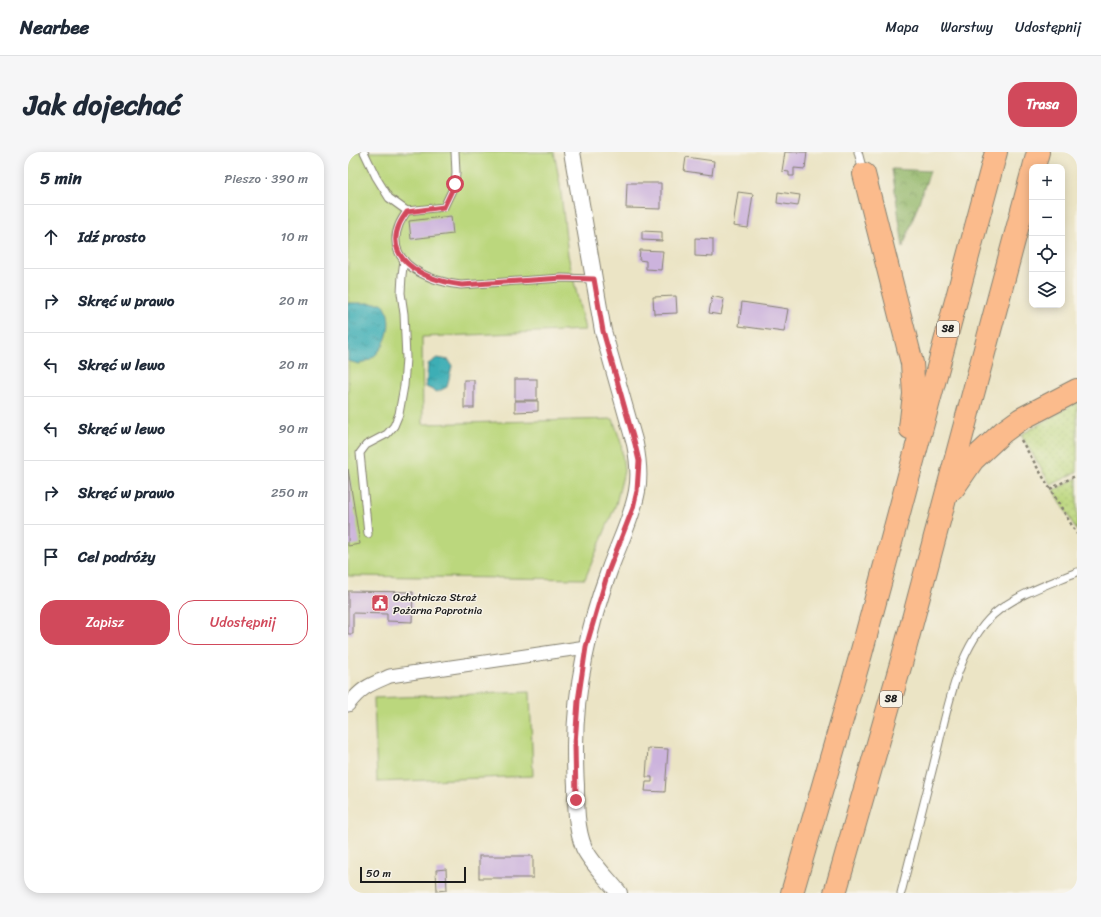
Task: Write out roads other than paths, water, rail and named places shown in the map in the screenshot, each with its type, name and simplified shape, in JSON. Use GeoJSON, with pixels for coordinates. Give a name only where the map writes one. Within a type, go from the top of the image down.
{"type":"FeatureCollection","features":[{"type":"Feature","properties":{"kind":"highway","name":"S8"},"geometry":{"type":"LineString","coordinates":[[792,893],[831,761],[901,507],[996,152]]}},
{"type":"Feature","properties":{"kind":"highway"},"geometry":{"type":"LineString","coordinates":[[1035,164],[1038,152]]}},
{"type":"Feature","properties":{"kind":"highway"},"geometry":{"type":"LineString","coordinates":[[864,174],[912,363],[914,394],[901,507]]}},
{"type":"Feature","properties":{"kind":"highway","name":"S8"},"geometry":{"type":"LineString","coordinates":[[835,893],[902,660],[1029,184]]}},
{"type":"Feature","properties":{"kind":"highway"},"geometry":{"type":"LineString","coordinates":[[944,504],[973,460],[1003,432],[1021,419],[1077,390]]}},
{"type":"Feature","properties":{"kind":"street"},"geometry":{"type":"LineString","coordinates":[[572,152],[605,338],[639,461],[639,476],[633,508],[608,572],[586,647],[578,701],[575,744],[576,800],[580,832],[584,847],[591,859],[619,893]]}},
{"type":"Feature","properties":{"kind":"street"},"geometry":{"type":"LineString","coordinates":[[348,705],[358,693],[368,685],[390,676],[586,647]]}},
{"type":"Feature","properties":{"kind":"lane"},"geometry":{"type":"LineString","coordinates":[[364,152],[376,177],[389,198],[407,212],[444,207],[455,184],[455,152]]}},
{"type":"Feature","properties":{"kind":"lane"},"geometry":{"type":"LineString","coordinates":[[858,152],[864,174]]}},
{"type":"Feature","properties":{"kind":"lane"},"geometry":{"type":"LineString","coordinates":[[407,212],[399,224],[396,233],[399,253],[404,260],[422,274],[434,280],[448,284],[462,285],[562,278],[594,279]]}},
{"type":"Feature","properties":{"kind":"lane"},"geometry":{"type":"LineString","coordinates":[[368,534],[360,453],[366,445],[388,434],[394,426],[399,414],[404,386],[406,358],[402,293],[404,260]]}},
{"type":"Feature","properties":{"kind":"lane"},"geometry":{"type":"LineString","coordinates":[[901,893],[960,665],[975,637],[993,616],[1006,604],[1023,595],[1077,572]]}},
{"type":"Feature","properties":{"kind":"water"},"geometry":{"type":"Polygon","coordinates":[[[348,303],[382,303],[388,316],[388,331],[383,346],[372,358],[359,364],[348,361],[348,303]]]}},
{"type":"Feature","properties":{"kind":"water"},"geometry":{"type":"Polygon","coordinates":[[[437,358],[449,360],[452,366],[447,387],[437,392],[426,387],[428,364],[437,358]]]}},
{"type":"Feature","properties":{"kind":"place","name":"Ochotnicza Straż Pożarna Paprotnia"},"geometry":{"type":"Point","coordinates":[380,603]}}]}
